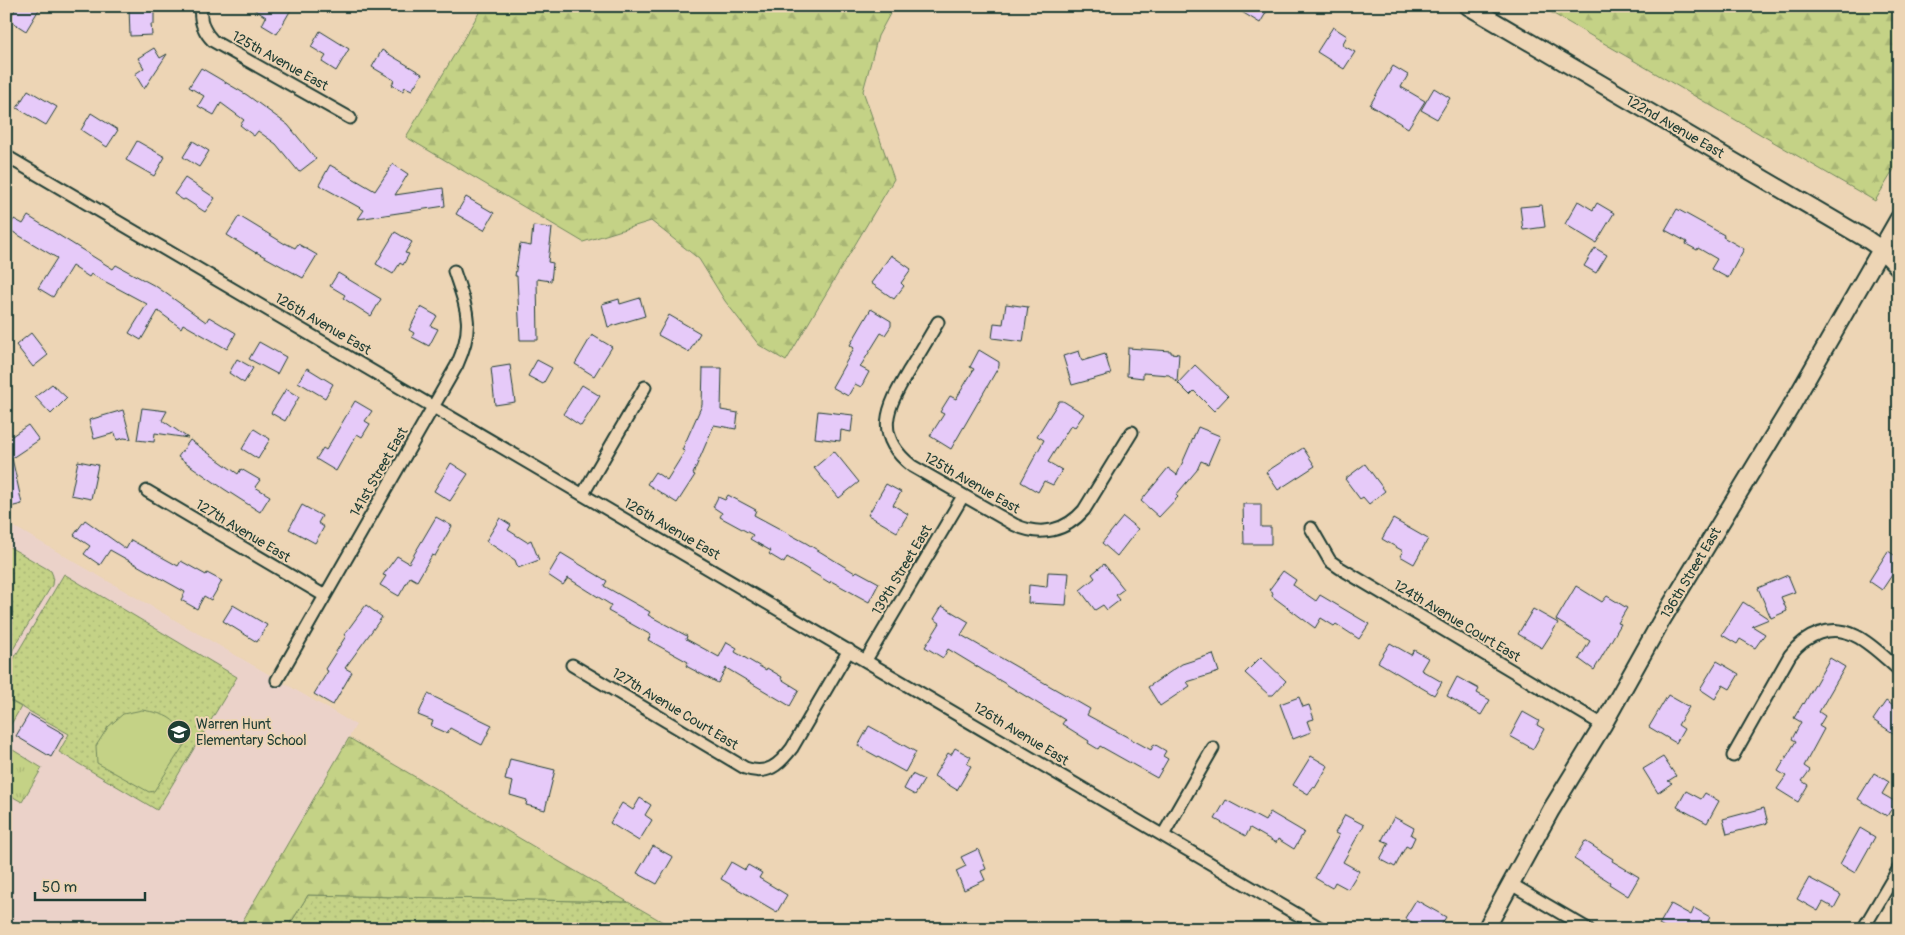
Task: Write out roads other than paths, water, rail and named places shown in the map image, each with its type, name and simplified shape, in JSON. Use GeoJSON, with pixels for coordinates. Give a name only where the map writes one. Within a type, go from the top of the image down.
{"type":"FeatureCollection","features":[{"type":"Feature","properties":{"kind":"street","name":"125th Avenue East"},"geometry":{"type":"LineString","coordinates":[[201,6],[202,24],[213,41],[350,118]]}},
{"type":"Feature","properties":{"kind":"street","name":"122nd Avenue East"},"geometry":{"type":"LineString","coordinates":[[1468,6],[1881,249],[1899,268]]}},
{"type":"Feature","properties":{"kind":"street","name":"126th Avenue East"},"geometry":{"type":"LineString","coordinates":[[6,156],[1322,929]]}},
{"type":"Feature","properties":{"kind":"street","name":"136th Street East"},"geometry":{"type":"LineString","coordinates":[[1486,929],[1551,810],[1603,725],[1660,623],[1792,405],[1899,218]]}},
{"type":"Feature","properties":{"kind":"street","name":"141st Street East"},"geometry":{"type":"LineString","coordinates":[[278,680],[434,406],[465,347],[468,337],[467,314],[454,271]]}},
{"type":"Feature","properties":{"kind":"street","name":"125th Avenue East"},"geometry":{"type":"LineString","coordinates":[[938,322],[895,395],[888,415],[890,440],[900,457],[912,466],[1015,526],[1032,532],[1055,530],[1074,521],[1084,510],[1132,432]]}},
{"type":"Feature","properties":{"kind":"street"},"geometry":{"type":"LineString","coordinates":[[583,494],[645,387]]}},
{"type":"Feature","properties":{"kind":"street","name":"127th Avenue East"},"geometry":{"type":"LineString","coordinates":[[147,491],[325,596]]}},
{"type":"Feature","properties":{"kind":"street","name":"139th Street East"},"geometry":{"type":"LineString","coordinates":[[866,660],[963,496]]}},
{"type":"Feature","properties":{"kind":"street","name":"124th Avenue Court East"},"geometry":{"type":"LineString","coordinates":[[1311,528],[1330,561],[1340,568],[1603,725]]}},
{"type":"Feature","properties":{"kind":"street"},"geometry":{"type":"LineString","coordinates":[[1732,756],[1790,655],[1801,642],[1820,632],[1834,631],[1855,635],[1899,670]]}},
{"type":"Feature","properties":{"kind":"street","name":"127th Avenue Court East"},"geometry":{"type":"LineString","coordinates":[[572,665],[751,770],[775,767],[781,763],[792,748],[849,650]]}},
{"type":"Feature","properties":{"kind":"street"},"geometry":{"type":"LineString","coordinates":[[1163,835],[1213,748]]}},
{"type":"Feature","properties":{"kind":"street"},"geometry":{"type":"LineString","coordinates":[[1863,929],[1899,868]]}},
{"type":"Feature","properties":{"kind":"street"},"geometry":{"type":"LineString","coordinates":[[1511,884],[1588,929]]}},
{"type":"Feature","properties":{"kind":"place","name":"Warren Hunt Elementary School"},"geometry":{"type":"Point","coordinates":[179,732]}}]}
